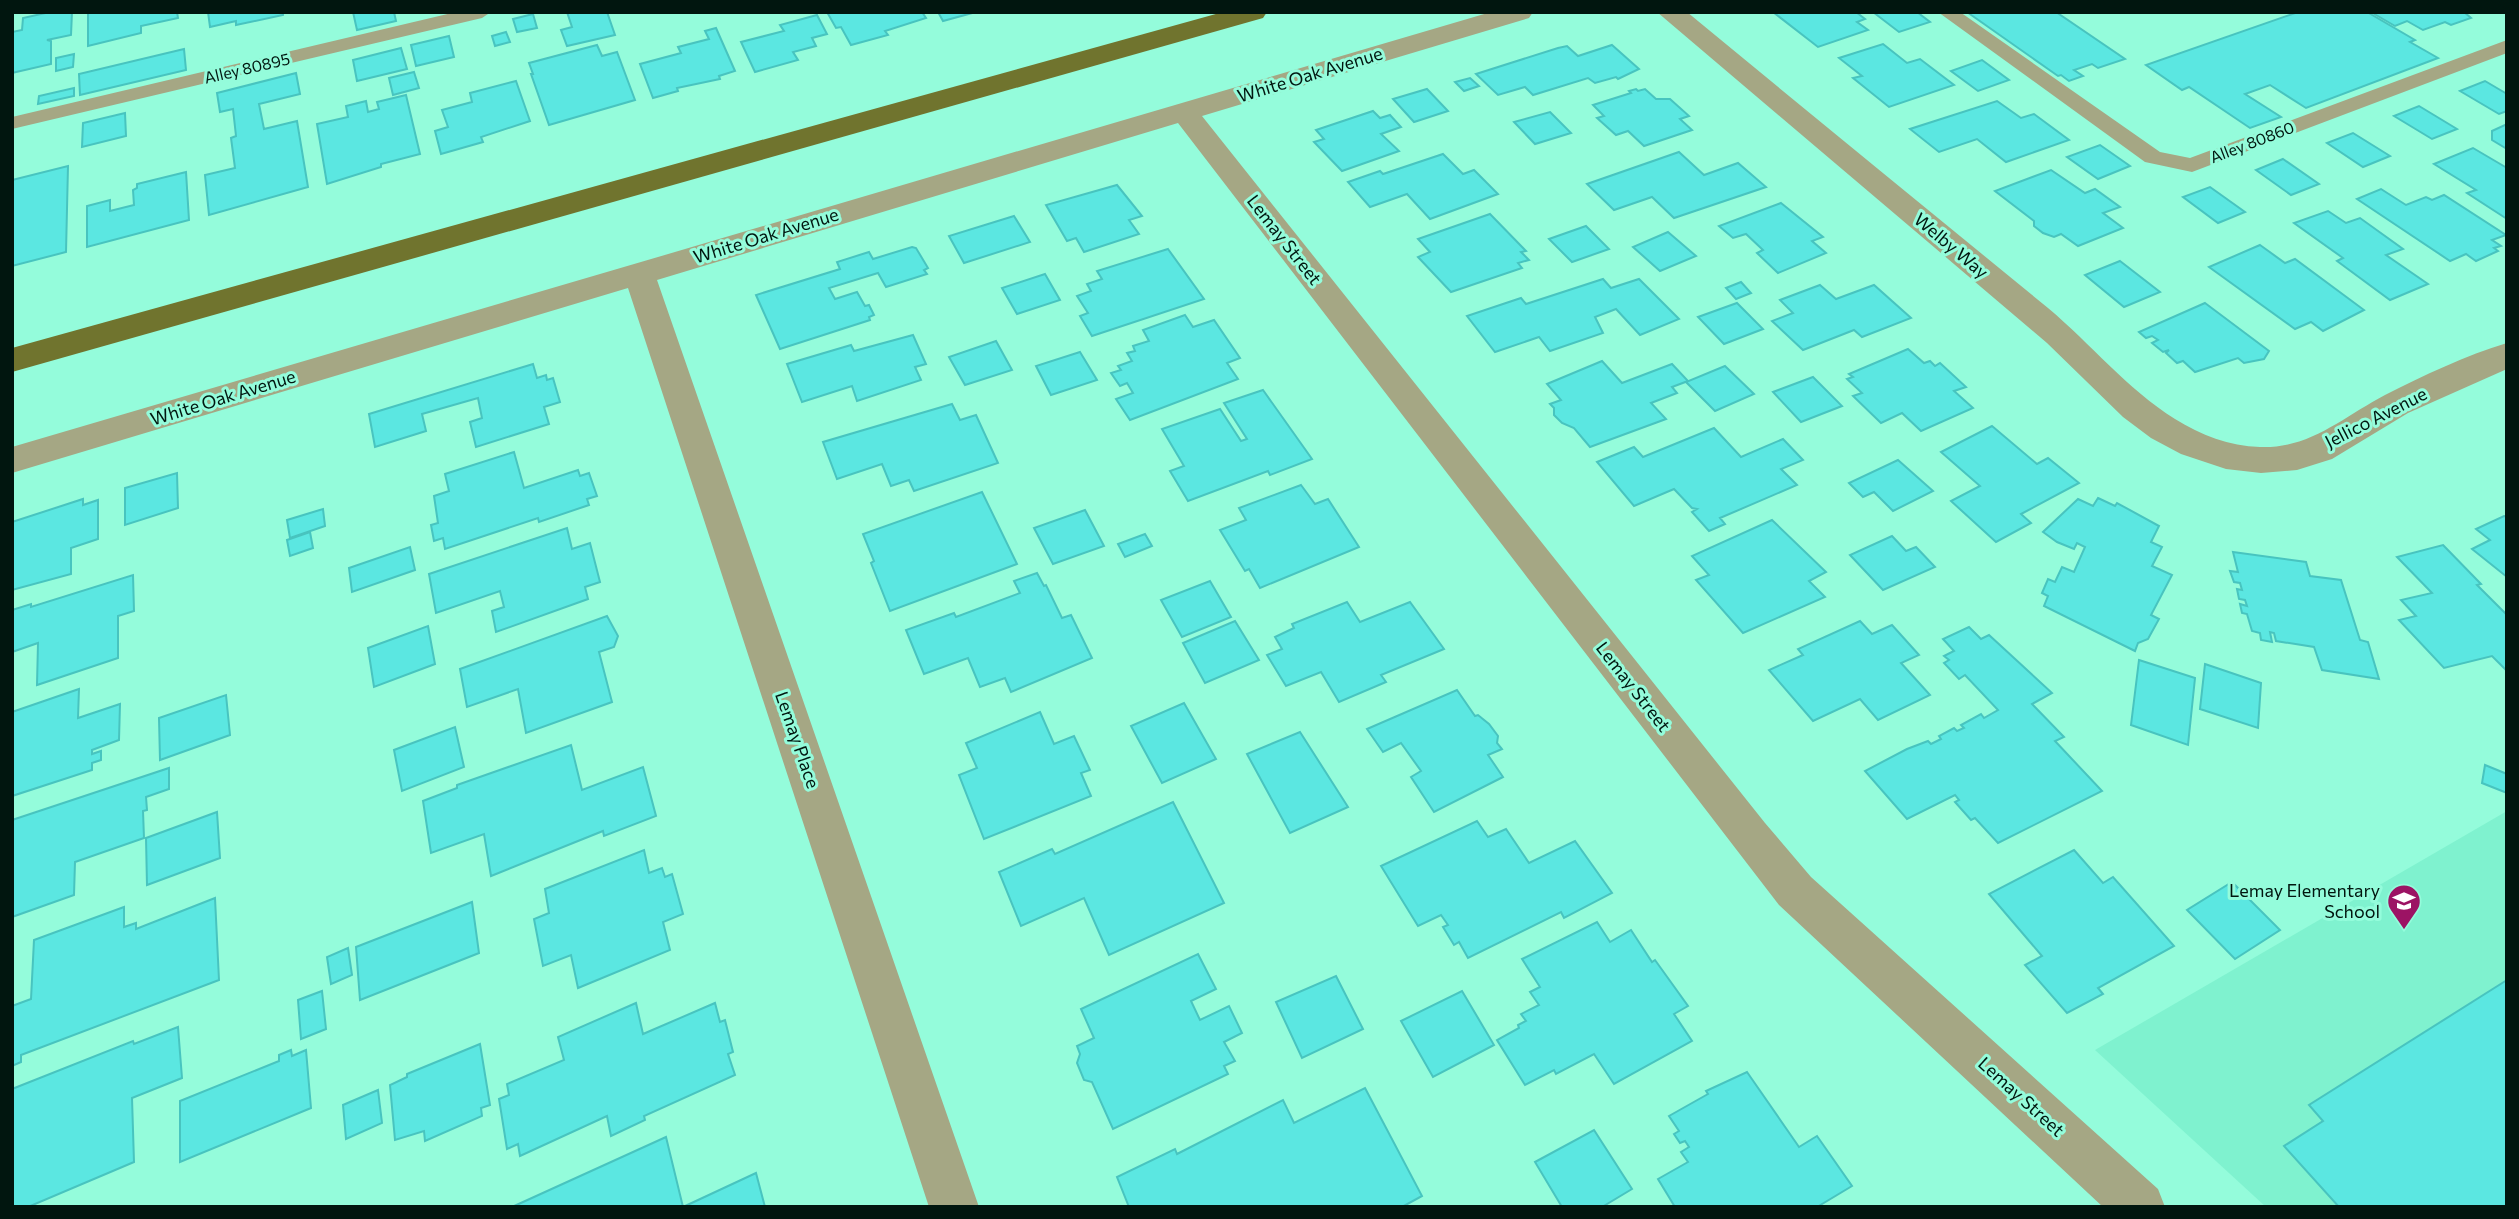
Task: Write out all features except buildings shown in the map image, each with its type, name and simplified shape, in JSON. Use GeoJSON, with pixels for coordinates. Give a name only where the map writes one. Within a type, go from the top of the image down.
{"type":"FeatureCollection","features":[{"type":"Feature","properties":{"kind":"main road"},"geometry":{"type":"LineString","coordinates":[[12,360],[1254,12]]}},
{"type":"Feature","properties":{"kind":"street","name":"White Oak Avenue"},"geometry":{"type":"LineString","coordinates":[[12,460],[1520,12]]}},
{"type":"Feature","properties":{"kind":"street","name":"Welby Way"},"geometry":{"type":"LineString","coordinates":[[1670,12],[2059,335],[2100,380],[2149,421],[2197,448],[2241,459]]}},
{"type":"Feature","properties":{"kind":"street","name":"Lemay Street"},"geometry":{"type":"LineString","coordinates":[[1184,112],[1795,891],[2140,1207]]}},
{"type":"Feature","properties":{"kind":"street","name":"Lemay Place"},"geometry":{"type":"LineString","coordinates":[[639,274],[954,1207]]}},
{"type":"Feature","properties":{"kind":"street","name":"Jellico Avenue"},"geometry":{"type":"LineString","coordinates":[[2241,459],[2299,457],[2349,435],[2382,412],[2507,355]]}},
{"type":"Feature","properties":{"kind":"lane","name":"Alley 80895"},"geometry":{"type":"LineString","coordinates":[[12,123],[482,12]]}},
{"type":"Feature","properties":{"kind":"lane","name":"Alley 80860"},"geometry":{"type":"LineString","coordinates":[[1947,12],[2153,157],[2192,165],[2507,46]]}},
{"type":"Feature","properties":{"kind":"shaded area","name":"Lemay Elementary School"},"geometry":{"type":"Polygon","coordinates":[[[2507,811],[2507,1207],[2266,1207],[2095,1050],[2507,811]]]}},
{"type":"Feature","properties":{"kind":"place","name":"Lemay Elementary School"},"geometry":{"type":"Point","coordinates":[2404,931]}}]}
